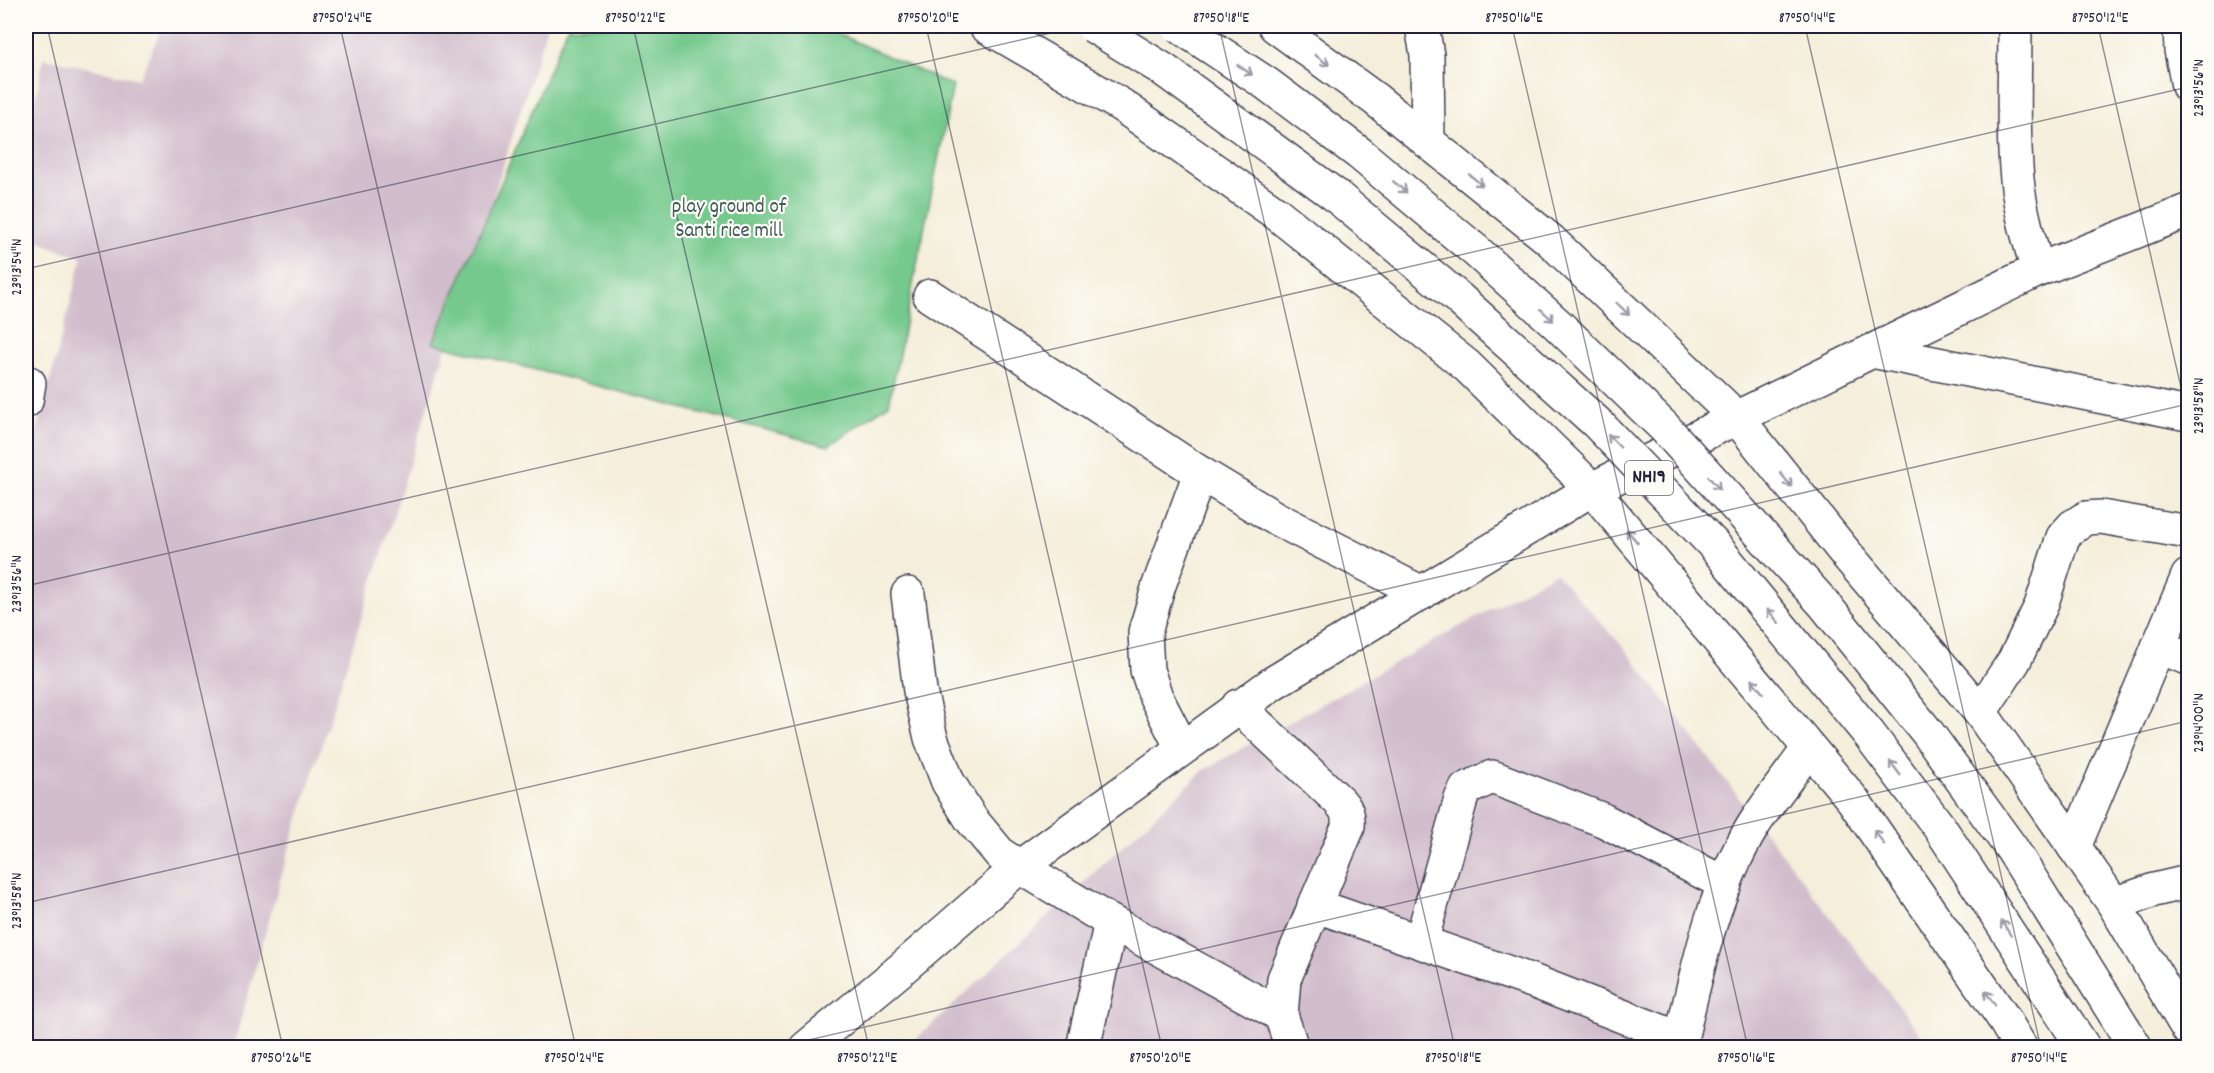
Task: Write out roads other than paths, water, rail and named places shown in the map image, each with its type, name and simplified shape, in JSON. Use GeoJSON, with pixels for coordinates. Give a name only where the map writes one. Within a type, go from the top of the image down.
{"type":"FeatureCollection","features":[{"type":"Feature","properties":{"kind":"main road"},"geometry":{"type":"LineString","coordinates":[[986,26],[1121,105],[1276,213],[1467,366],[1592,489],[1853,800],[2021,1047]]}},
{"type":"Feature","properties":{"kind":"main road","name":"NH19"},"geometry":{"type":"LineString","coordinates":[[1093,26],[1164,70],[1335,195],[1457,297],[1597,423],[1713,544],[1869,734],[1940,828],[2084,1047]]}},
{"type":"Feature","properties":{"kind":"main road","name":"NH19"},"geometry":{"type":"LineString","coordinates":[[1179,26],[1267,84],[1359,153],[1484,258],[1557,324],[1664,427],[1824,604],[1927,732],[2012,849],[2136,1047]]}},
{"type":"Feature","properties":{"kind":"main road"},"geometry":{"type":"LineString","coordinates":[[1275,26],[1375,99],[1550,240],[1737,417],[1846,555],[1980,712],[2114,904],[2188,1029]]}},
{"type":"Feature","properties":{"kind":"main road"},"geometry":{"type":"LineString","coordinates":[[1422,26],[1427,55],[1428,142]]}},
{"type":"Feature","properties":{"kind":"main road"},"geometry":{"type":"LineString","coordinates":[[2015,26],[2017,179],[2026,229],[2038,270]]}},
{"type":"Feature","properties":{"kind":"main road"},"geometry":{"type":"LineString","coordinates":[[2180,26],[2181,50],[2188,86]]}},
{"type":"Feature","properties":{"kind":"main road"},"geometry":{"type":"LineString","coordinates":[[806,1047],[899,971],[1018,868],[1238,706],[1592,489],[2038,270],[2188,211]]}},
{"type":"Feature","properties":{"kind":"main road"},"geometry":{"type":"LineString","coordinates":[[930,296],[1200,474],[1275,518],[1422,593]]}},
{"type":"Feature","properties":{"kind":"main road"},"geometry":{"type":"LineString","coordinates":[[1872,351],[2188,414]]}},
{"type":"Feature","properties":{"kind":"main road"},"geometry":{"type":"LineString","coordinates":[[1182,748],[1156,697],[1147,670],[1145,632],[1159,585],[1200,474]]}},
{"type":"Feature","properties":{"kind":"main road"},"geometry":{"type":"LineString","coordinates":[[1980,712],[2014,661],[2041,606],[2063,537],[2073,526],[2086,518],[2101,517],[2188,529]]}},
{"type":"Feature","properties":{"kind":"main road"},"geometry":{"type":"LineString","coordinates":[[2074,847],[2188,576]]}},
{"type":"Feature","properties":{"kind":"main road"},"geometry":{"type":"LineString","coordinates":[[908,594],[920,690],[931,738],[948,782],[971,819],[1001,855],[1018,868],[1111,922],[1281,1015]]}},
{"type":"Feature","properties":{"kind":"main road"},"geometry":{"type":"LineString","coordinates":[[2158,647],[2188,658]]}},
{"type":"Feature","properties":{"kind":"main road"},"geometry":{"type":"LineString","coordinates":[[1238,706],[1338,800],[1345,807],[1349,816],[1348,827],[1284,979],[1281,1015],[1293,1047]]}},
{"type":"Feature","properties":{"kind":"main road"},"geometry":{"type":"LineString","coordinates":[[1314,905],[1535,982],[1680,1043],[1701,952],[1725,884],[1753,827],[1809,748]]}},
{"type":"Feature","properties":{"kind":"main road"},"geometry":{"type":"LineString","coordinates":[[1421,942],[1461,799],[1466,789],[1492,777],[1603,820],[1725,884]]}},
{"type":"Feature","properties":{"kind":"main road"},"geometry":{"type":"LineString","coordinates":[[2114,904],[2154,890],[2188,882]]}},
{"type":"Feature","properties":{"kind":"main road"},"geometry":{"type":"LineString","coordinates":[[1083,1047],[1111,922]]}},
{"type":"Feature","properties":{"kind":"park label","name":"play ground of Santi rice mill"},"geometry":{"type":"Point","coordinates":[729,220]}}]}
